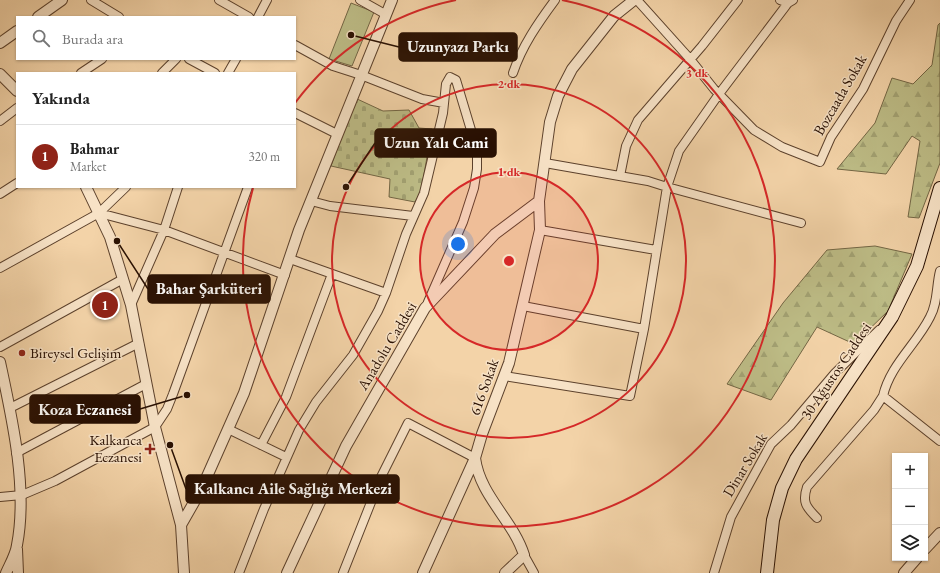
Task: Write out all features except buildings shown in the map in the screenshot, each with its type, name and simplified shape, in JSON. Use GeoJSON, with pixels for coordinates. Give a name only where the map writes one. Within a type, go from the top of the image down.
{"type":"FeatureCollection","features":[{"type":"Feature","properties":{"kind":"main road","name":"30 Ağustos Caddesi"},"geometry":{"type":"LineString","coordinates":[[767,573],[773,520],[786,481],[796,459],[892,317],[917,266],[940,188]]}},
{"type":"Feature","properties":{"kind":"street"},"geometry":{"type":"LineString","coordinates":[[39,16],[62,0]]}},
{"type":"Feature","properties":{"kind":"street"},"geometry":{"type":"LineString","coordinates":[[91,0],[117,16]]}},
{"type":"Feature","properties":{"kind":"street"},"geometry":{"type":"LineString","coordinates":[[219,0],[247,16]]}},
{"type":"Feature","properties":{"kind":"street"},"geometry":{"type":"LineString","coordinates":[[259,16],[267,0]]}},
{"type":"Feature","properties":{"kind":"street"},"geometry":{"type":"LineString","coordinates":[[360,0],[385,14]]}},
{"type":"Feature","properties":{"kind":"street"},"geometry":{"type":"LineString","coordinates":[[182,525],[202,490],[244,393],[311,201],[385,14],[392,0]]}},
{"type":"Feature","properties":{"kind":"street"},"geometry":{"type":"LineString","coordinates":[[513,74],[519,56],[540,21],[555,0]]}},
{"type":"Feature","properties":{"kind":"street"},"geometry":{"type":"LineString","coordinates":[[539,201],[550,122],[558,96],[572,69],[614,16],[636,0],[690,59],[699,72],[719,94]]}},
{"type":"Feature","properties":{"kind":"street"},"geometry":{"type":"LineString","coordinates":[[620,176],[626,146],[638,120],[738,0]]}},
{"type":"Feature","properties":{"kind":"street","name":"Bozcaada Sokak"},"geometry":{"type":"LineString","coordinates":[[719,94],[754,130],[782,147],[820,162],[831,137],[863,89],[896,20],[910,0]]}},
{"type":"Feature","properties":{"kind":"street"},"geometry":{"type":"LineString","coordinates":[[504,376],[630,396],[644,330],[667,187],[679,151],[787,1]]}},
{"type":"Feature","properties":{"kind":"street"},"geometry":{"type":"LineString","coordinates":[[0,43],[16,32]]}},
{"type":"Feature","properties":{"kind":"street"},"geometry":{"type":"LineString","coordinates":[[296,46],[333,66],[361,75],[422,99],[444,103]]}},
{"type":"Feature","properties":{"kind":"street"},"geometry":{"type":"LineString","coordinates":[[86,72],[101,60]]}},
{"type":"Feature","properties":{"kind":"street"},"geometry":{"type":"LineString","coordinates":[[163,72],[175,60]]}},
{"type":"Feature","properties":{"kind":"street"},"geometry":{"type":"LineString","coordinates":[[191,60],[213,72]]}},
{"type":"Feature","properties":{"kind":"street"},"geometry":{"type":"LineString","coordinates":[[229,72],[235,60]]}},
{"type":"Feature","properties":{"kind":"street"},"geometry":{"type":"LineString","coordinates":[[0,74],[16,90]]}},
{"type":"Feature","properties":{"kind":"street"},"geometry":{"type":"LineString","coordinates":[[239,573],[286,457],[299,430],[316,402],[353,355],[378,311],[386,293],[413,216],[424,193],[444,103],[446,84],[450,77],[456,80],[477,150],[477,169],[474,188],[463,222],[425,308]]}},
{"type":"Feature","properties":{"kind":"street"},"geometry":{"type":"LineString","coordinates":[[0,121],[16,109]]}},
{"type":"Feature","properties":{"kind":"street"},"geometry":{"type":"LineString","coordinates":[[296,114],[337,134]]}},
{"type":"Feature","properties":{"kind":"street"},"geometry":{"type":"LineString","coordinates":[[545,163],[620,176],[801,222]]}},
{"type":"Feature","properties":{"kind":"street"},"geometry":{"type":"LineString","coordinates":[[0,194],[16,184]]}},
{"type":"Feature","properties":{"kind":"street"},"geometry":{"type":"LineString","coordinates":[[86,188],[110,237],[131,305],[155,427],[182,525],[184,573]]}},
{"type":"Feature","properties":{"kind":"street"},"geometry":{"type":"LineString","coordinates":[[0,268],[99,213],[125,188]]}},
{"type":"Feature","properties":{"kind":"street"},"geometry":{"type":"LineString","coordinates":[[131,305],[164,230],[178,188]]}},
{"type":"Feature","properties":{"kind":"street"},"geometry":{"type":"LineString","coordinates":[[0,497],[22,495],[54,481],[155,427],[173,394],[248,188]]}},
{"type":"Feature","properties":{"kind":"street"},"geometry":{"type":"LineString","coordinates":[[311,201],[330,206],[413,216]]}},
{"type":"Feature","properties":{"kind":"street","name":"Anadolu Caddesi"},"geometry":{"type":"LineString","coordinates":[[287,573],[346,446],[425,308],[495,234],[539,201]]}},
{"type":"Feature","properties":{"kind":"street","name":"616 Sokak"},"geometry":{"type":"LineString","coordinates":[[423,573],[475,458],[482,434],[509,363],[540,230],[539,201]]}},
{"type":"Feature","properties":{"kind":"street"},"geometry":{"type":"LineString","coordinates":[[99,213],[164,230],[285,274]]}},
{"type":"Feature","properties":{"kind":"street"},"geometry":{"type":"LineString","coordinates":[[540,230],[656,250]]}},
{"type":"Feature","properties":{"kind":"street"},"geometry":{"type":"LineString","coordinates":[[290,259],[386,293]]}},
{"type":"Feature","properties":{"kind":"street"},"geometry":{"type":"LineString","coordinates":[[817,518],[806,506],[804,496],[807,487],[874,410],[883,396],[886,383],[893,370],[920,334],[931,315],[936,302],[940,271]]}},
{"type":"Feature","properties":{"kind":"street"},"geometry":{"type":"LineString","coordinates":[[261,445],[286,397],[332,274]]}},
{"type":"Feature","properties":{"kind":"street"},"geometry":{"type":"LineString","coordinates":[[0,347],[123,279]]}},
{"type":"Feature","properties":{"kind":"street"},"geometry":{"type":"LineString","coordinates":[[523,306],[644,330]]}},
{"type":"Feature","properties":{"kind":"street","name":"Dinar Sokak"},"geometry":{"type":"LineString","coordinates":[[714,573],[731,517],[771,444],[791,425],[835,373],[892,317]]}},
{"type":"Feature","properties":{"kind":"street"},"geometry":{"type":"LineString","coordinates":[[10,408],[139,343]]}},
{"type":"Feature","properties":{"kind":"street"},"geometry":{"type":"LineString","coordinates":[[0,362],[10,408],[22,495],[17,546],[18,573]]}},
{"type":"Feature","properties":{"kind":"street"},"geometry":{"type":"LineString","coordinates":[[16,453],[146,384]]}},
{"type":"Feature","properties":{"kind":"street"},"geometry":{"type":"LineString","coordinates":[[883,396],[940,441]]}},
{"type":"Feature","properties":{"kind":"street"},"geometry":{"type":"LineString","coordinates":[[343,573],[381,476],[408,423],[475,458],[477,472],[484,487],[520,542],[524,556],[534,573]]}},
{"type":"Feature","properties":{"kind":"street"},"geometry":{"type":"LineString","coordinates":[[228,429],[286,457]]}},
{"type":"Feature","properties":{"kind":"street"},"geometry":{"type":"LineString","coordinates":[[928,546],[940,533]]}},
{"type":"Feature","properties":{"kind":"street"},"geometry":{"type":"LineString","coordinates":[[5,573],[17,546]]}},
{"type":"Feature","properties":{"kind":"street"},"geometry":{"type":"LineString","coordinates":[[505,573],[524,556]]}},
{"type":"Feature","properties":{"kind":"street"},"geometry":{"type":"LineString","coordinates":[[904,573],[914,561]]}},
{"type":"Feature","properties":{"kind":"green space"},"geometry":{"type":"Polygon","coordinates":[[[351,3],[374,12],[352,66],[329,59],[351,3]]]}},
{"type":"Feature","properties":{"kind":"green space"},"geometry":{"type":"Polygon","coordinates":[[[940,23],[940,163],[919,218],[908,217],[920,141],[912,136],[886,174],[837,169],[875,123],[892,78],[913,84],[932,65],[938,25],[940,23]]]}},
{"type":"Feature","properties":{"kind":"green space"},"geometry":{"type":"Polygon","coordinates":[[[355,98],[383,111],[409,110],[419,128],[432,129],[421,191],[415,202],[389,197],[390,179],[331,166],[355,98]]]}},
{"type":"Feature","properties":{"kind":"green space"},"geometry":{"type":"Polygon","coordinates":[[[875,246],[912,254],[888,311],[854,344],[817,327],[771,400],[727,384],[783,303],[827,250],[875,246]]]}},
{"type":"Feature","properties":{"kind":"place","name":"Uzunyazı Parkı"},"geometry":{"type":"Point","coordinates":[351,35]}},
{"type":"Feature","properties":{"kind":"place","name":"Uzun Yalı Cami"},"geometry":{"type":"Point","coordinates":[346,187]}},
{"type":"Feature","properties":{"kind":"place","name":"Bahar Şarküteri"},"geometry":{"type":"Point","coordinates":[117,241]}},
{"type":"Feature","properties":{"kind":"place","name":"Bahmar"},"geometry":{"type":"Point","coordinates":[105,305]}},
{"type":"Feature","properties":{"kind":"place","name":"Bireysel Gelişim"},"geometry":{"type":"Point","coordinates":[22,353]}},
{"type":"Feature","properties":{"kind":"place","name":"Koza Eczanesi"},"geometry":{"type":"Point","coordinates":[187,395]}},
{"type":"Feature","properties":{"kind":"place","name":"Kalkancı Aile Sağlığı Merkezi"},"geometry":{"type":"Point","coordinates":[170,445]}},
{"type":"Feature","properties":{"kind":"place","name":"Kalkanca Eczanesi"},"geometry":{"type":"Point","coordinates":[150,449]}}]}
